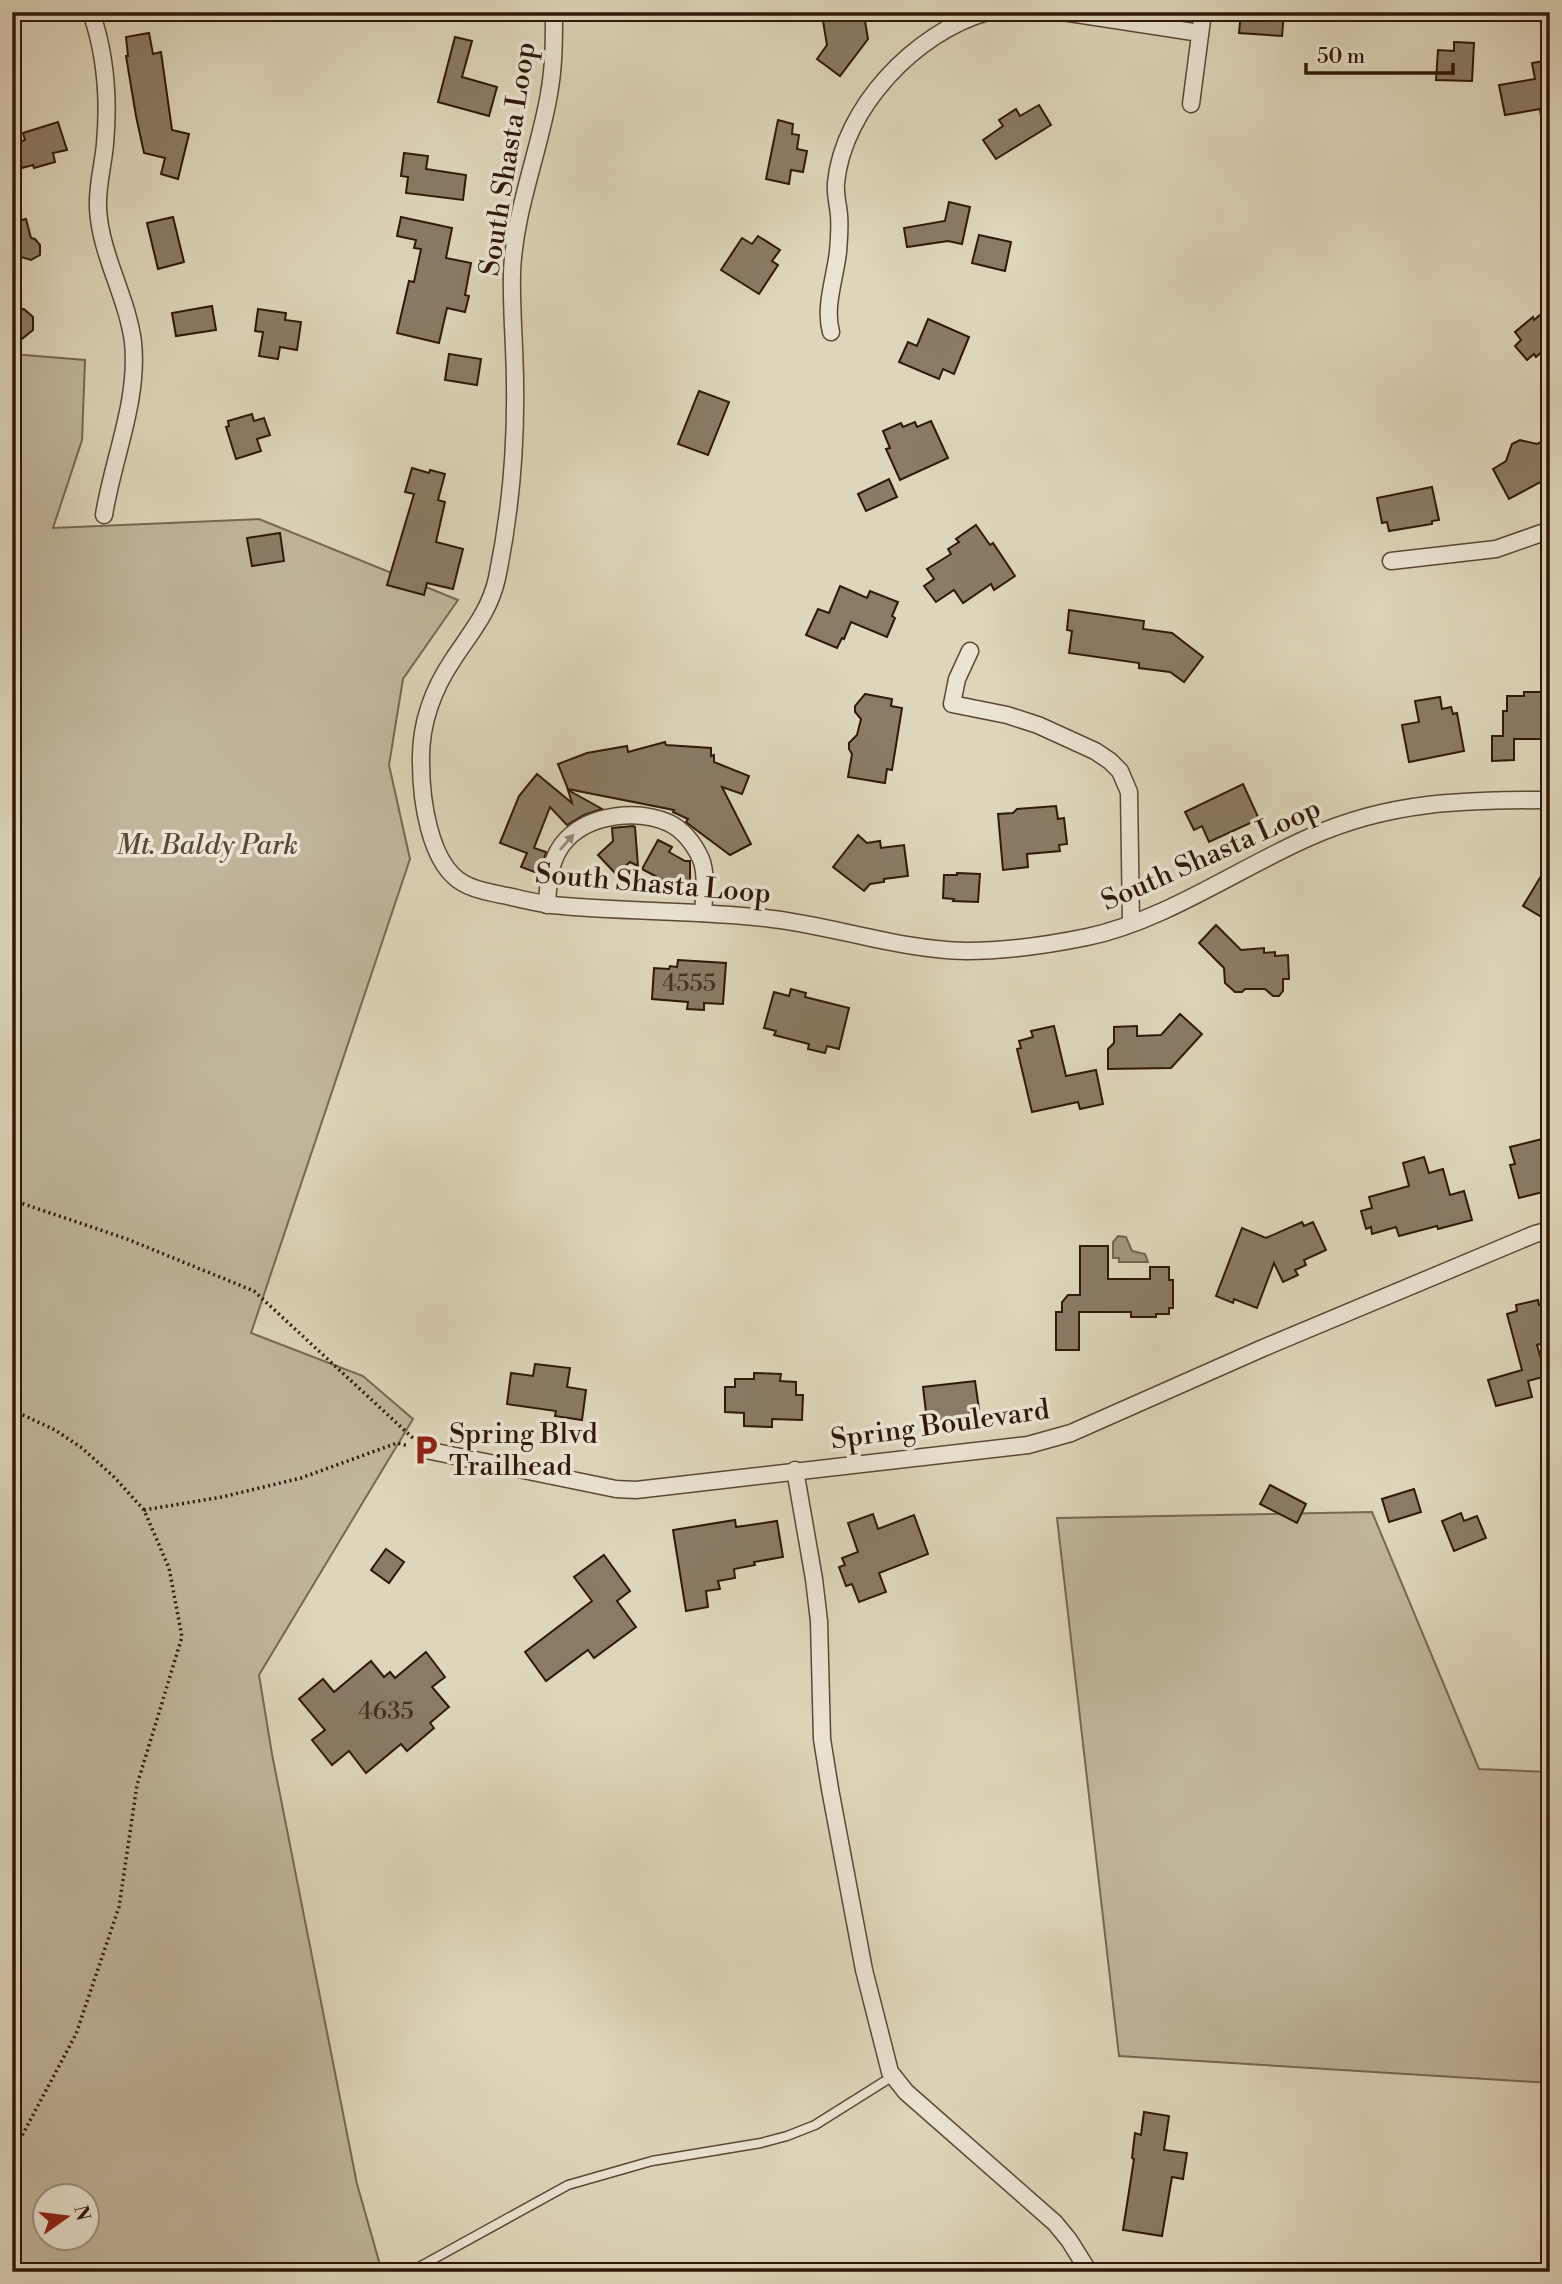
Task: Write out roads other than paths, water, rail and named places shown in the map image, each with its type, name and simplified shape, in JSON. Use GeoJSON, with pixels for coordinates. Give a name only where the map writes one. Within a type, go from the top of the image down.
{"type":"FeatureCollection","features":[{"type":"Feature","properties":{"kind":"street"},"geometry":{"type":"LineString","coordinates":[[92,12],[102,50],[107,114],[99,182],[99,223],[125,306],[133,344],[134,377],[103,515]]}},
{"type":"Feature","properties":{"kind":"street","name":"South Shasta Loop"},"geometry":{"type":"LineString","coordinates":[[554,12],[549,94],[518,230],[512,272],[515,429],[511,481],[496,581],[480,623],[435,689],[425,719],[421,759],[424,800],[431,833],[441,860],[461,883],[547,905],[771,919],[887,941],[969,951],[1057,943],[1097,935],[1165,909],[1312,836],[1355,820],[1442,802],[1550,800]]}},
{"type":"Feature","properties":{"kind":"street"},"geometry":{"type":"LineString","coordinates":[[831,332],[829,312],[839,228],[835,184],[854,125],[873,95],[906,56],[943,29],[987,12]]}},
{"type":"Feature","properties":{"kind":"street"},"geometry":{"type":"LineString","coordinates":[[1063,12],[1200,33]]}},
{"type":"Feature","properties":{"kind":"street"},"geometry":{"type":"LineString","coordinates":[[1191,104],[1203,12]]}},
{"type":"Feature","properties":{"kind":"street"},"geometry":{"type":"LineString","coordinates":[[1391,561],[1492,550],[1550,530]]}},
{"type":"Feature","properties":{"kind":"street"},"geometry":{"type":"LineString","coordinates":[[970,651],[957,679],[952,704],[1007,715],[1038,725],[1095,751],[1120,771],[1129,792],[1130,923]]}},
{"type":"Feature","properties":{"kind":"street"},"geometry":{"type":"LineString","coordinates":[[547,905],[548,879],[553,860],[566,839],[586,825],[613,816],[643,816],[669,823],[689,838],[702,861],[703,913]]}},
{"type":"Feature","properties":{"kind":"street","name":"Spring Boulevard"},"geometry":{"type":"LineString","coordinates":[[426,1450],[616,1489],[645,1489],[1028,1445],[1060,1437],[1300,1333],[1550,1230]]}},
{"type":"Feature","properties":{"kind":"street"},"geometry":{"type":"LineString","coordinates":[[795,1470],[818,1611],[822,1739],[863,1970],[892,2076],[906,2092],[1055,2223],[1089,2272]]}},
{"type":"Feature","properties":{"kind":"lane"},"geometry":{"type":"LineString","coordinates":[[410,2272],[568,2185],[652,2161],[761,2143],[787,2136],[815,2125],[892,2076]]}},
{"type":"Feature","properties":{"kind":"place","name":"Spring Blvd Trailhead"},"geometry":{"type":"Point","coordinates":[426,1450]}},
{"type":"Feature","properties":{"kind":"park label","name":"Mt. Baldy Park"},"geometry":{"type":"Point","coordinates":[207,845]}}]}
